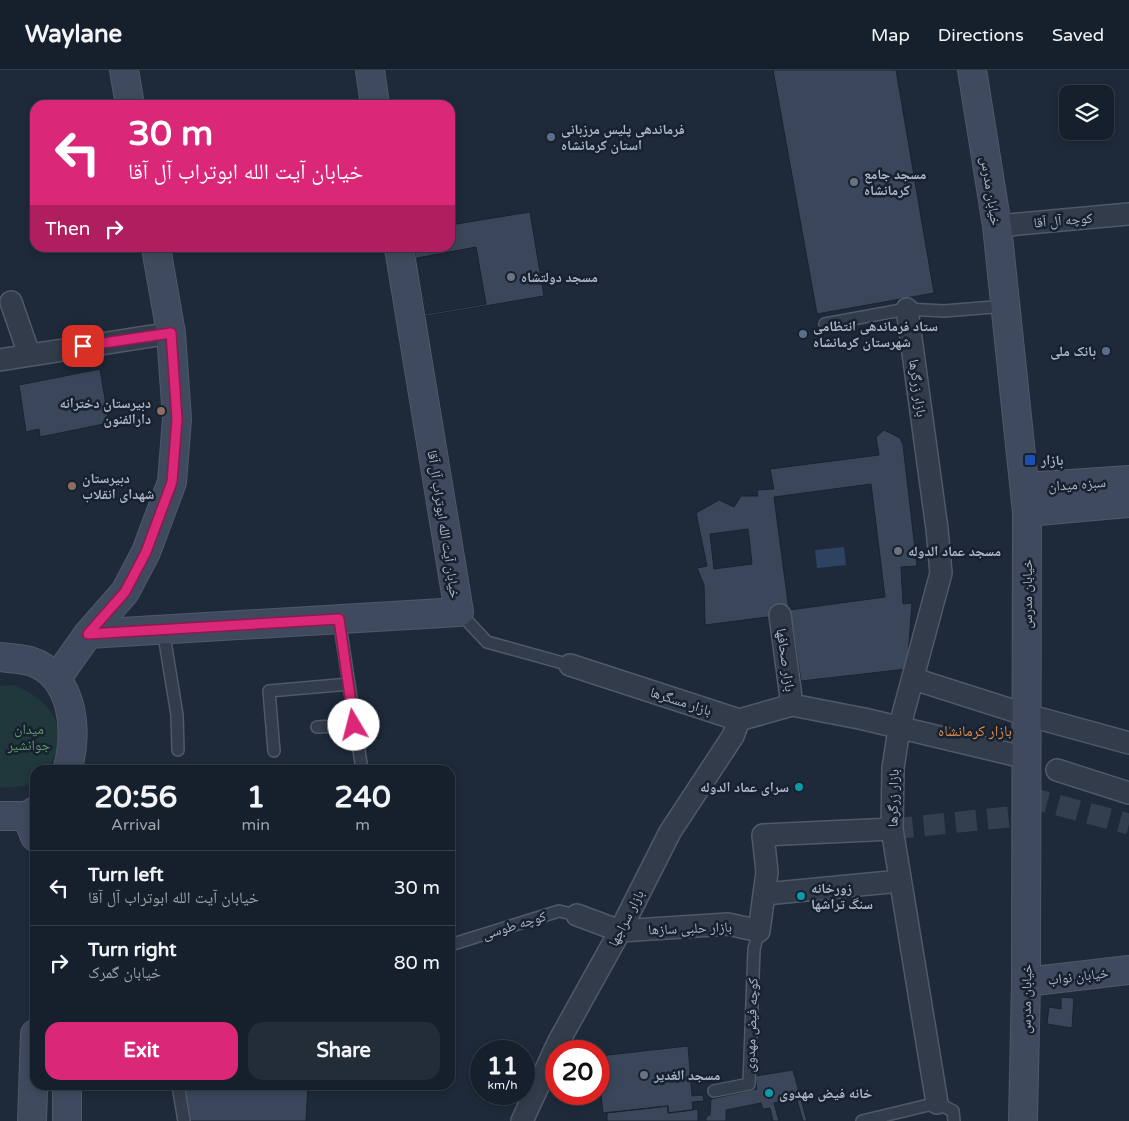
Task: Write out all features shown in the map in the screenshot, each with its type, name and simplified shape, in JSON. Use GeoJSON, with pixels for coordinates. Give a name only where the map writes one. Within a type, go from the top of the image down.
{"type":"FeatureCollection","features":[{"type":"Feature","properties":{"kind":"main road"},"geometry":{"type":"LineString","coordinates":[[124,70],[129,100]]}},
{"type":"Feature","properties":{"kind":"main road"},"geometry":{"type":"LineString","coordinates":[[370,70],[374,100]]}},
{"type":"Feature","properties":{"kind":"main road","name":"خیابان مدرس"},"geometry":{"type":"LineString","coordinates":[[972,70],[997,226],[1026,500],[1027,758],[1024,1121]]}},
{"type":"Feature","properties":{"kind":"main road"},"geometry":{"type":"LineString","coordinates":[[57,678],[88,634],[125,592],[146,552],[172,482],[177,419],[171,333],[157,252]]}},
{"type":"Feature","properties":{"kind":"main road","name":"خیابان آیت الله ابوتراب آل آقا"},"geometry":{"type":"LineString","coordinates":[[88,634],[459,612],[400,252]]}},
{"type":"Feature","properties":{"kind":"main road","name":"سبزه میدان"},"geometry":{"type":"LineString","coordinates":[[1026,500],[1068,496],[1129,480]]}},
{"type":"Feature","properties":{"kind":"main road","name":"سبزه میدان"},"geometry":{"type":"LineString","coordinates":[[1068,496],[1129,503]]}},
{"type":"Feature","properties":{"kind":"main road"},"geometry":{"type":"LineString","coordinates":[[0,657],[31,662],[57,678],[68,701],[72,726],[70,765]]}},
{"type":"Feature","properties":{"kind":"main road"},"geometry":{"type":"LineString","coordinates":[[0,816],[30,821]]}},
{"type":"Feature","properties":{"kind":"main road","name":"خیابان نواب"},"geometry":{"type":"LineString","coordinates":[[1026,982],[1129,970]]}},
{"type":"Feature","properties":{"kind":"main road"},"geometry":{"type":"LineString","coordinates":[[32,1121],[33,1090]]}},
{"type":"Feature","properties":{"kind":"main road"},"geometry":{"type":"LineString","coordinates":[[67,1090],[67,1121]]}},
{"type":"Feature","properties":{"kind":"street","name":"کوچه آل آقا"},"geometry":{"type":"LineString","coordinates":[[997,226],[1129,214]]}},
{"type":"Feature","properties":{"kind":"street"},"geometry":{"type":"LineString","coordinates":[[11,302],[29,354]]}},
{"type":"Feature","properties":{"kind":"street","name":"بازار زرگرها"},"geometry":{"type":"LineString","coordinates":[[907,309],[933,495],[941,573],[899,729],[894,768],[892,829],[937,1103]]}},
{"type":"Feature","properties":{"kind":"street"},"geometry":{"type":"LineString","coordinates":[[0,360],[171,333]]}},
{"type":"Feature","properties":{"kind":"street","name":"بازار صحافها"},"geometry":{"type":"LineString","coordinates":[[780,615],[792,705]]}},
{"type":"Feature","properties":{"kind":"street","name":"بازار مسگرها"},"geometry":{"type":"LineString","coordinates":[[570,665],[739,720]]}},
{"type":"Feature","properties":{"kind":"street"},"geometry":{"type":"LineString","coordinates":[[914,679],[1027,715],[1129,743]]}},
{"type":"Feature","properties":{"kind":"street"},"geometry":{"type":"LineString","coordinates":[[739,720],[792,705],[864,719],[899,729],[1027,758]]}},
{"type":"Feature","properties":{"kind":"street","name":"بازار سراجها"},"geometry":{"type":"LineString","coordinates":[[522,1121],[559,1041],[620,931],[670,832],[733,736],[739,720]]}},
{"type":"Feature","properties":{"kind":"street"},"geometry":{"type":"LineString","coordinates":[[1057,770],[1129,793]]}},
{"type":"Feature","properties":{"kind":"street"},"geometry":{"type":"LineString","coordinates":[[759,931],[767,872],[763,835],[892,829]]}},
{"type":"Feature","properties":{"kind":"street"},"geometry":{"type":"LineString","coordinates":[[765,894],[900,881]]}},
{"type":"Feature","properties":{"kind":"street"},"geometry":{"type":"LineString","coordinates":[[578,915],[620,931]]}},
{"type":"Feature","properties":{"kind":"street","name":"بازار حلبی سازها"},"geometry":{"type":"LineString","coordinates":[[620,931],[728,924],[759,931]]}},
{"type":"Feature","properties":{"kind":"lane"},"geometry":{"type":"LineString","coordinates":[[825,324],[907,309],[944,311],[1006,306]]}},
{"type":"Feature","properties":{"kind":"lane"},"geometry":{"type":"LineString","coordinates":[[459,612],[487,642],[570,665]]}},
{"type":"Feature","properties":{"kind":"lane"},"geometry":{"type":"LineString","coordinates":[[339,619],[361,765]]}},
{"type":"Feature","properties":{"kind":"lane"},"geometry":{"type":"LineString","coordinates":[[163,629],[176,715],[178,750]]}},
{"type":"Feature","properties":{"kind":"lane"},"geometry":{"type":"LineString","coordinates":[[274,751],[268,691],[349,684]]}},
{"type":"Feature","properties":{"kind":"lane"},"geometry":{"type":"LineString","coordinates":[[317,727],[354,725]]}},
{"type":"Feature","properties":{"kind":"lane","name":"کوچه طوسی"},"geometry":{"type":"LineString","coordinates":[[455,943],[559,911],[578,915]]}},
{"type":"Feature","properties":{"kind":"lane","name":"کوچه فیض مهدوی"},"geometry":{"type":"LineString","coordinates":[[714,1091],[749,1084],[754,949],[759,931]]}},
{"type":"Feature","properties":{"kind":"lane"},"geometry":{"type":"LineString","coordinates":[[179,1090],[184,1121]]}},
{"type":"Feature","properties":{"kind":"lane"},"geometry":{"type":"LineString","coordinates":[[862,1121],[937,1103],[953,1111],[954,1121]]}},
{"type":"Feature","properties":{"kind":"green space","name":"میدان جوانشیر"},"geometry":{"type":"Polygon","coordinates":[[[13,685],[27,691],[38,699],[48,708],[58,730],[55,756],[50,765],[30,765],[30,783],[24,786],[0,788],[0,686],[13,685]]]}},
{"type":"Feature","properties":{"kind":"water"},"geometry":{"type":"Polygon","coordinates":[[[844,547],[846,565],[817,568],[815,550],[844,547]]]}},
{"type":"Feature","properties":{"kind":"building","name":"مسجد جامع کرمانشاه"},"geometry":{"type":"Polygon","coordinates":[[[773,70],[896,70],[934,293],[817,314],[773,70]]]}},
{"type":"Feature","properties":{"kind":"building","name":"مسجد دولتشاه"},"geometry":{"type":"Polygon","coordinates":[[[530,212],[544,296],[426,316],[415,252],[449,252],[417,258],[427,314],[486,304],[476,247],[455,251],[455,224],[530,212]]]}},
{"type":"Feature","properties":{"kind":"building"},"geometry":{"type":"Polygon","coordinates":[[[100,369],[109,423],[40,437],[39,429],[26,432],[19,385],[100,369]]]}},
{"type":"Feature","properties":{"kind":"building","name":"مسجد عماد الدوله"},"geometry":{"type":"Polygon","coordinates":[[[884,430],[900,438],[903,445],[917,566],[901,567],[903,604],[912,603],[907,669],[801,681],[791,614],[705,625],[704,585],[697,568],[707,566],[696,513],[719,500],[734,507],[741,496],[758,496],[757,490],[774,489],[770,469],[879,455],[876,437],[884,430]],[[871,484],[774,497],[789,610],[885,597],[871,484]],[[748,529],[710,534],[714,569],[752,564],[748,529]]]}},
{"type":"Feature","properties":{"kind":"building"},"geometry":{"type":"Polygon","coordinates":[[[1061,997],[1074,998],[1072,1028],[1047,1024],[1049,1007],[1061,1009],[1061,997]]]}},
{"type":"Feature","properties":{"kind":"building","name":"مسجد الغدیر"},"geometry":{"type":"Polygon","coordinates":[[[688,1046],[692,1096],[703,1095],[704,1101],[692,1102],[693,1110],[668,1113],[668,1106],[603,1113],[602,1105],[610,1105],[610,1055],[688,1046]]]}},
{"type":"Feature","properties":{"kind":"building","name":"خانه فیض مهدوی"},"geometry":{"type":"Polygon","coordinates":[[[793,1070],[807,1121],[803,1121],[796,1097],[774,1103],[779,1121],[773,1121],[770,1108],[763,1109],[761,1103],[726,1110],[726,1121],[706,1121],[706,1117],[710,1115],[711,1099],[757,1089],[755,1076],[793,1070]]]}},
{"type":"Feature","properties":{"kind":"building"},"geometry":{"type":"Polygon","coordinates":[[[183,1090],[308,1090],[306,1121],[188,1121],[183,1090]]]}},
{"type":"Feature","properties":{"kind":"building"},"geometry":{"type":"Polygon","coordinates":[[[668,1106],[668,1113],[698,1109],[698,1121],[607,1121],[607,1113],[668,1106]]]}},
{"type":"Feature","properties":{"kind":"tunnel"},"geometry":{"type":"LineString","coordinates":[[1027,797],[1129,824]]}},
{"type":"Feature","properties":{"kind":"tunnel"},"geometry":{"type":"LineString","coordinates":[[892,829],[1027,815]]}},
{"type":"Feature","properties":{"kind":"place","name":"فرماندهی پلیس مرزبانی استان کرمانشاه"},"geometry":{"type":"Point","coordinates":[551,137]}},
{"type":"Feature","properties":{"kind":"place","name":"مسجد جامع کرمانشاه"},"geometry":{"type":"Point","coordinates":[854,182]}},
{"type":"Feature","properties":{"kind":"place","name":"مسجد دولتشاه"},"geometry":{"type":"Point","coordinates":[511,277]}},
{"type":"Feature","properties":{"kind":"place","name":"ستاد فرماندهی انتظامی شهرستان کرمانشاه"},"geometry":{"type":"Point","coordinates":[803,334]}},
{"type":"Feature","properties":{"kind":"place","name":"بانک ملی"},"geometry":{"type":"Point","coordinates":[1106,351]}},
{"type":"Feature","properties":{"kind":"place","name":"دبیرستان دخترانه دارالفنون"},"geometry":{"type":"Point","coordinates":[161,411]}},
{"type":"Feature","properties":{"kind":"place","name":"بازار"},"geometry":{"type":"Point","coordinates":[1030,460]}},
{"type":"Feature","properties":{"kind":"place","name":"دبیرستان شهدای انقلاب"},"geometry":{"type":"Point","coordinates":[72,486]}},
{"type":"Feature","properties":{"kind":"place","name":"مسجد عماد الدوله"},"geometry":{"type":"Point","coordinates":[898,551]}},
{"type":"Feature","properties":{"kind":"place","name":"سرای عماد الدوله"},"geometry":{"type":"Point","coordinates":[799,787]}},
{"type":"Feature","properties":{"kind":"place","name":"زورخانه سنگ تراشها"},"geometry":{"type":"Point","coordinates":[801,896]}},
{"type":"Feature","properties":{"kind":"place","name":"مسجد الغدیر"},"geometry":{"type":"Point","coordinates":[644,1075]}},
{"type":"Feature","properties":{"kind":"place","name":"خانه فیض مهدوی"},"geometry":{"type":"Point","coordinates":[769,1093]}},
{"type":"Feature","properties":{"kind":"district","name":"بازار کرمانشاه"},"geometry":{"type":"Point","coordinates":[975,731]}},
{"type":"Feature","properties":{"kind":"route"},"geometry":{"type":"LineString","coordinates":[[83,346],[171,333],[177,419],[172,482],[146,552],[125,592],[88,634],[339,619],[354,725]]}}]}
